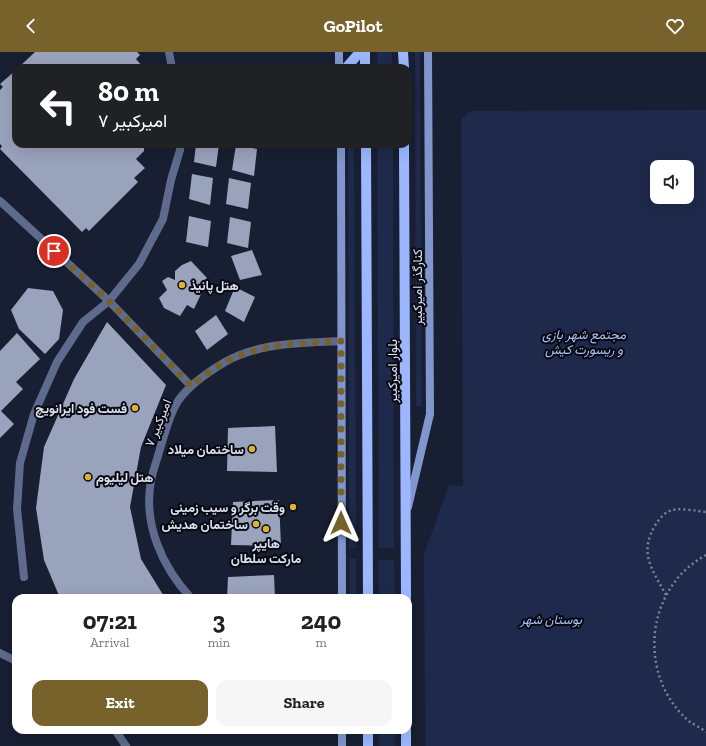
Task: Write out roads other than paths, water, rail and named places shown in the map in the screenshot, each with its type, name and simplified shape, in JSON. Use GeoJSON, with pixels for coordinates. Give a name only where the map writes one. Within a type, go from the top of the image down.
{"type":"FeatureCollection","features":[{"type":"Feature","properties":{"kind":"main road"},"geometry":{"type":"LineString","coordinates":[[350,64],[360,52]]}},
{"type":"Feature","properties":{"kind":"main road"},"geometry":{"type":"LineString","coordinates":[[365,52],[365,64]]}},
{"type":"Feature","properties":{"kind":"main road"},"geometry":{"type":"LineString","coordinates":[[404,52],[404,64]]}},
{"type":"Feature","properties":{"kind":"main road","name":"بلوار امیرکبیر"},"geometry":{"type":"LineString","coordinates":[[366,148],[368,594]]}},
{"type":"Feature","properties":{"kind":"main road","name":"بلوار امیرکبیر"},"geometry":{"type":"LineString","coordinates":[[404,148],[406,594]]}},
{"type":"Feature","properties":{"kind":"main road"},"geometry":{"type":"LineString","coordinates":[[368,734],[368,746]]}},
{"type":"Feature","properties":{"kind":"main road"},"geometry":{"type":"LineString","coordinates":[[406,734],[406,746]]}},
{"type":"Feature","properties":{"kind":"street"},"geometry":{"type":"LineString","coordinates":[[169,52],[171,64]]}},
{"type":"Feature","properties":{"kind":"street"},"geometry":{"type":"LineString","coordinates":[[340,52],[340,64]]}},
{"type":"Feature","properties":{"kind":"street","name":"کنارگذر امیرکبیر"},"geometry":{"type":"LineString","coordinates":[[405,520],[430,414],[428,52]]}},
{"type":"Feature","properties":{"kind":"street"},"geometry":{"type":"LineString","coordinates":[[24,577],[17,509],[20,463],[34,414],[57,362],[83,322],[109,301],[138,264],[163,220],[171,180],[180,148]]}},
{"type":"Feature","properties":{"kind":"street"},"geometry":{"type":"LineString","coordinates":[[340,148],[342,594]]}},
{"type":"Feature","properties":{"kind":"street"},"geometry":{"type":"LineString","coordinates":[[0,201],[109,301],[191,386]]}},
{"type":"Feature","properties":{"kind":"street","name":"امیرکبیر ۷"},"geometry":{"type":"LineString","coordinates":[[187,594],[173,577],[164,562],[152,529],[149,511],[151,482],[164,436],[178,401],[191,386],[225,362],[260,348],[278,345],[341,341]]}},
{"type":"Feature","properties":{"kind":"street"},"geometry":{"type":"LineString","coordinates":[[0,653],[12,659]]}},
{"type":"Feature","properties":{"kind":"street"},"geometry":{"type":"LineString","coordinates":[[118,734],[126,746]]}},
{"type":"Feature","properties":{"kind":"street"},"geometry":{"type":"LineString","coordinates":[[342,734],[342,746]]}},
{"type":"Feature","properties":{"kind":"place","name":"هتل پانیذ"},"geometry":{"type":"Point","coordinates":[182,285]}},
{"type":"Feature","properties":{"kind":"place","name":"فست فود ایرانویچ"},"geometry":{"type":"Point","coordinates":[135,408]}},
{"type":"Feature","properties":{"kind":"place","name":"ساختمان میلاد"},"geometry":{"type":"Point","coordinates":[252,449]}},
{"type":"Feature","properties":{"kind":"place","name":"هتل لیلیوم"},"geometry":{"type":"Point","coordinates":[88,477]}},
{"type":"Feature","properties":{"kind":"place","name":"وقت برگر و سیب‌ زمینی"},"geometry":{"type":"Point","coordinates":[293,507]}},
{"type":"Feature","properties":{"kind":"place","name":"ساختمان هدیش"},"geometry":{"type":"Point","coordinates":[256,524]}},
{"type":"Feature","properties":{"kind":"place","name":"هایپر مارکت سلطان"},"geometry":{"type":"Point","coordinates":[266,529]}},
{"type":"Feature","properties":{"kind":"park label","name":"مجتمع شهر بازی و ریسورت کیش"},"geometry":{"type":"Point","coordinates":[584,342]}},
{"type":"Feature","properties":{"kind":"park label","name":"بوستان شهر"},"geometry":{"type":"Point","coordinates":[551,619]}}]}
